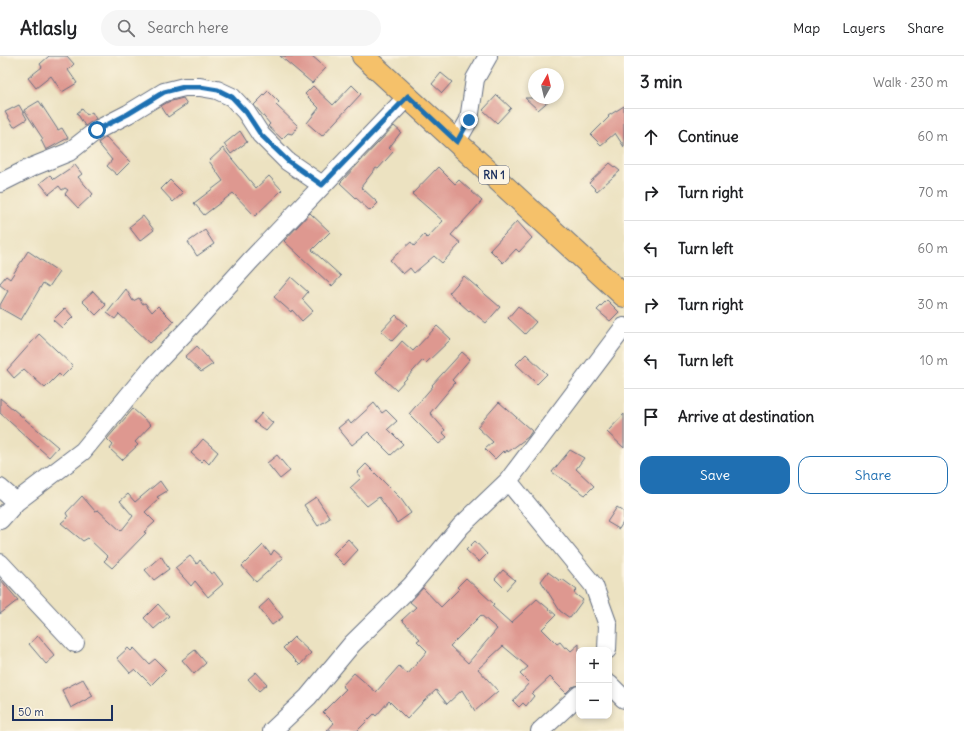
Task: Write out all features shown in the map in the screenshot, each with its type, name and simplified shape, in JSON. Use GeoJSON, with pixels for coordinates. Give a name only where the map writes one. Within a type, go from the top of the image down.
{"type":"FeatureCollection","features":[{"type":"Feature","properties":{"kind":"main road","name":"RN 1"},"geometry":{"type":"LineString","coordinates":[[363,56],[624,296]]}},
{"type":"Feature","properties":{"kind":"street"},"geometry":{"type":"LineString","coordinates":[[457,142],[469,120],[475,79],[488,56]]}},
{"type":"Feature","properties":{"kind":"street"},"geometry":{"type":"LineString","coordinates":[[0,183],[32,167],[69,152],[97,130],[128,114],[164,92],[184,87],[200,87],[218,90],[232,97],[246,112],[261,135],[288,161],[322,185]]}},
{"type":"Feature","properties":{"kind":"street"},"geometry":{"type":"LineString","coordinates":[[0,520],[16,502],[83,451],[153,366],[322,185],[408,96]]}},
{"type":"Feature","properties":{"kind":"street"},"geometry":{"type":"LineString","coordinates":[[272,731],[308,697],[352,644],[412,586],[461,526],[508,481],[624,327]]}},
{"type":"Feature","properties":{"kind":"street"},"geometry":{"type":"LineString","coordinates":[[508,481],[594,586],[608,625],[607,647]]}},
{"type":"Feature","properties":{"kind":"street"},"geometry":{"type":"LineString","coordinates":[[0,488],[16,502]]}},
{"type":"Feature","properties":{"kind":"street"},"geometry":{"type":"LineString","coordinates":[[0,563],[75,643]]}},
{"type":"Feature","properties":{"kind":"street"},"geometry":{"type":"LineString","coordinates":[[612,687],[624,699]]}},
{"type":"Feature","properties":{"kind":"street"},"geometry":{"type":"LineString","coordinates":[[540,731],[576,698]]}},
{"type":"Feature","properties":{"kind":"building"},"geometry":{"type":"Polygon","coordinates":[[[49,56],[67,56],[74,64],[68,70],[77,83],[62,92],[51,76],[36,88],[28,78],[42,67],[40,64],[49,56]]]}},
{"type":"Feature","properties":{"kind":"building"},"geometry":{"type":"Polygon","coordinates":[[[280,56],[312,56],[326,68],[312,83],[280,56]]]}},
{"type":"Feature","properties":{"kind":"building"},"geometry":{"type":"Polygon","coordinates":[[[441,73],[452,82],[442,93],[432,84],[441,73]]]}},
{"type":"Feature","properties":{"kind":"building"},"geometry":{"type":"Polygon","coordinates":[[[352,85],[361,94],[322,136],[307,123],[319,108],[305,94],[313,86],[333,105],[352,85]]]}},
{"type":"Feature","properties":{"kind":"building"},"geometry":{"type":"Polygon","coordinates":[[[268,91],[279,102],[276,105],[298,126],[292,134],[288,133],[282,139],[268,126],[270,124],[254,105],[268,91]]]}},
{"type":"Feature","properties":{"kind":"building"},"geometry":{"type":"Polygon","coordinates":[[[497,95],[511,108],[497,123],[483,110],[497,95]]]}},
{"type":"Feature","properties":{"kind":"building"},"geometry":{"type":"Polygon","coordinates":[[[183,98],[187,104],[168,117],[161,106],[168,102],[183,98]]]}},
{"type":"Feature","properties":{"kind":"building"},"geometry":{"type":"Polygon","coordinates":[[[39,101],[58,130],[62,128],[68,138],[46,150],[41,140],[43,139],[24,110],[39,101]]]}},
{"type":"Feature","properties":{"kind":"building"},"geometry":{"type":"Polygon","coordinates":[[[532,104],[545,104],[538,110],[532,104]]]}},
{"type":"Feature","properties":{"kind":"building"},"geometry":{"type":"Polygon","coordinates":[[[19,105],[27,119],[14,127],[5,112],[19,105]]]}},
{"type":"Feature","properties":{"kind":"building"},"geometry":{"type":"Polygon","coordinates":[[[624,106],[624,147],[615,133],[601,145],[591,135],[609,117],[608,116],[624,106]]]}},
{"type":"Feature","properties":{"kind":"building"},"geometry":{"type":"Polygon","coordinates":[[[82,109],[87,115],[92,112],[96,119],[85,126],[77,113],[82,109]]]}},
{"type":"Feature","properties":{"kind":"building"},"geometry":{"type":"Polygon","coordinates":[[[394,126],[401,132],[389,148],[393,152],[378,169],[376,168],[361,187],[378,203],[370,211],[340,183],[394,126]]]}},
{"type":"Feature","properties":{"kind":"building"},"geometry":{"type":"Polygon","coordinates":[[[240,131],[247,142],[231,154],[224,144],[240,131]]]}},
{"type":"Feature","properties":{"kind":"building"},"geometry":{"type":"Polygon","coordinates":[[[106,137],[130,162],[117,175],[107,166],[112,160],[98,143],[106,137]]]}},
{"type":"Feature","properties":{"kind":"building"},"geometry":{"type":"Polygon","coordinates":[[[223,148],[256,188],[269,176],[282,190],[255,216],[233,193],[204,215],[194,203],[223,181],[209,161],[223,148]]]}},
{"type":"Feature","properties":{"kind":"building"},"geometry":{"type":"Polygon","coordinates":[[[610,163],[620,171],[597,191],[589,183],[610,163]]]}},
{"type":"Feature","properties":{"kind":"building"},"geometry":{"type":"Polygon","coordinates":[[[75,165],[82,174],[78,177],[93,194],[78,208],[65,194],[68,190],[65,188],[62,190],[59,186],[49,194],[40,183],[50,175],[54,179],[75,165]]]}},
{"type":"Feature","properties":{"kind":"building"},"geometry":{"type":"Polygon","coordinates":[[[438,167],[455,184],[459,180],[482,201],[451,235],[461,243],[442,263],[434,256],[414,273],[410,268],[403,274],[390,260],[411,242],[414,246],[424,235],[427,238],[443,221],[412,194],[438,167]]]}},
{"type":"Feature","properties":{"kind":"building"},"geometry":{"type":"Polygon","coordinates":[[[170,180],[183,193],[173,202],[161,189],[170,180]]]}},
{"type":"Feature","properties":{"kind":"building"},"geometry":{"type":"Polygon","coordinates":[[[310,213],[330,232],[312,250],[341,276],[332,286],[284,241],[310,213]]]}},
{"type":"Feature","properties":{"kind":"building"},"geometry":{"type":"Polygon","coordinates":[[[143,216],[154,230],[140,241],[129,227],[143,216]]]}},
{"type":"Feature","properties":{"kind":"building"},"geometry":{"type":"Polygon","coordinates":[[[517,221],[532,238],[519,252],[516,249],[503,263],[490,250],[517,221]]]}},
{"type":"Feature","properties":{"kind":"building"},"geometry":{"type":"Polygon","coordinates":[[[205,230],[214,244],[197,256],[188,242],[205,230]]]}},
{"type":"Feature","properties":{"kind":"building"},"geometry":{"type":"Polygon","coordinates":[[[28,251],[59,272],[49,287],[43,283],[21,320],[0,308],[0,305],[8,291],[0,285],[0,283],[6,276],[10,279],[28,251]]]}},
{"type":"Feature","properties":{"kind":"building"},"geometry":{"type":"Polygon","coordinates":[[[464,276],[500,307],[486,323],[470,310],[469,311],[449,293],[464,276]]]}},
{"type":"Feature","properties":{"kind":"building"},"geometry":{"type":"Polygon","coordinates":[[[291,277],[308,292],[302,299],[313,311],[302,321],[292,310],[291,312],[274,297],[291,277]]]}},
{"type":"Feature","properties":{"kind":"building"},"geometry":{"type":"Polygon","coordinates":[[[126,289],[133,301],[139,298],[152,312],[158,306],[174,322],[150,343],[119,314],[115,319],[107,313],[126,289]]]}},
{"type":"Feature","properties":{"kind":"building"},"geometry":{"type":"Polygon","coordinates":[[[93,291],[106,305],[96,315],[82,301],[93,291]]]}},
{"type":"Feature","properties":{"kind":"building"},"geometry":{"type":"Polygon","coordinates":[[[607,300],[619,312],[610,321],[597,310],[607,300]]]}},
{"type":"Feature","properties":{"kind":"building"},"geometry":{"type":"Polygon","coordinates":[[[518,306],[536,322],[525,334],[508,318],[518,306]]]}},
{"type":"Feature","properties":{"kind":"building"},"geometry":{"type":"Polygon","coordinates":[[[65,308],[73,317],[62,328],[53,320],[65,308]]]}},
{"type":"Feature","properties":{"kind":"building"},"geometry":{"type":"Polygon","coordinates":[[[396,315],[407,325],[392,341],[381,331],[396,315]]]}},
{"type":"Feature","properties":{"kind":"building"},"geometry":{"type":"Polygon","coordinates":[[[437,326],[451,339],[426,363],[423,360],[396,390],[376,372],[402,341],[413,351],[437,326]]]}},
{"type":"Feature","properties":{"kind":"building"},"geometry":{"type":"Polygon","coordinates":[[[39,334],[73,366],[62,377],[59,374],[45,388],[24,369],[14,378],[7,370],[39,334]]]}},
{"type":"Feature","properties":{"kind":"building"},"geometry":{"type":"Polygon","coordinates":[[[197,346],[213,364],[201,372],[185,357],[197,346]]]}},
{"type":"Feature","properties":{"kind":"building"},"geometry":{"type":"Polygon","coordinates":[[[462,352],[470,359],[452,380],[455,383],[430,413],[445,430],[443,433],[447,437],[439,444],[409,414],[433,386],[432,385],[462,352]]]}},
{"type":"Feature","properties":{"kind":"building"},"geometry":{"type":"Polygon","coordinates":[[[526,354],[547,374],[537,384],[516,364],[526,354]]]}},
{"type":"Feature","properties":{"kind":"building"},"geometry":{"type":"Polygon","coordinates":[[[0,398],[58,447],[49,457],[0,413],[0,398]]]}},
{"type":"Feature","properties":{"kind":"building"},"geometry":{"type":"Polygon","coordinates":[[[499,402],[532,431],[528,437],[508,452],[507,450],[505,453],[503,451],[495,459],[485,449],[493,442],[477,427],[499,402]]]}},
{"type":"Feature","properties":{"kind":"building"},"geometry":{"type":"Polygon","coordinates":[[[374,403],[382,413],[386,410],[397,421],[388,429],[403,444],[391,455],[368,432],[352,445],[338,428],[348,420],[351,424],[374,403]]]}},
{"type":"Feature","properties":{"kind":"building"},"geometry":{"type":"Polygon","coordinates":[[[133,409],[151,425],[135,442],[138,445],[122,460],[110,449],[113,445],[107,439],[133,409]]]}},
{"type":"Feature","properties":{"kind":"building"},"geometry":{"type":"Polygon","coordinates":[[[262,413],[273,423],[266,431],[254,422],[262,413]]]}},
{"type":"Feature","properties":{"kind":"building"},"geometry":{"type":"Polygon","coordinates":[[[624,414],[624,448],[607,432],[624,414]]]}},
{"type":"Feature","properties":{"kind":"building"},"geometry":{"type":"Polygon","coordinates":[[[203,439],[218,452],[209,464],[204,459],[201,462],[191,453],[203,439]]]}},
{"type":"Feature","properties":{"kind":"building"},"geometry":{"type":"Polygon","coordinates":[[[570,450],[584,458],[576,469],[594,486],[585,495],[552,472],[570,450]]]}},
{"type":"Feature","properties":{"kind":"building"},"geometry":{"type":"Polygon","coordinates":[[[277,455],[290,471],[280,479],[267,463],[277,455]]]}},
{"type":"Feature","properties":{"kind":"building"},"geometry":{"type":"Polygon","coordinates":[[[366,464],[401,499],[411,513],[397,523],[379,497],[367,506],[350,488],[361,478],[357,473],[366,464]]]}},
{"type":"Feature","properties":{"kind":"building"},"geometry":{"type":"Polygon","coordinates":[[[160,481],[167,491],[157,497],[159,499],[145,512],[155,522],[144,532],[146,533],[112,568],[104,561],[108,557],[88,538],[83,541],[61,523],[68,517],[66,513],[82,496],[95,511],[98,510],[121,531],[133,516],[120,501],[128,494],[135,502],[160,481]]]}},
{"type":"Feature","properties":{"kind":"building"},"geometry":{"type":"Polygon","coordinates":[[[316,497],[330,518],[318,526],[304,505],[316,497]]]}},
{"type":"Feature","properties":{"kind":"building"},"geometry":{"type":"Polygon","coordinates":[[[617,507],[624,512],[624,521],[619,529],[607,522],[617,507]]]}},
{"type":"Feature","properties":{"kind":"building"},"geometry":{"type":"Polygon","coordinates":[[[348,539],[358,550],[344,565],[333,554],[348,539]]]}},
{"type":"Feature","properties":{"kind":"building"},"geometry":{"type":"Polygon","coordinates":[[[475,541],[487,554],[479,562],[466,550],[475,541]]]}},
{"type":"Feature","properties":{"kind":"building"},"geometry":{"type":"Polygon","coordinates":[[[263,545],[271,555],[274,550],[283,558],[256,582],[242,566],[263,545]]]}},
{"type":"Feature","properties":{"kind":"building"},"geometry":{"type":"Polygon","coordinates":[[[161,556],[169,569],[154,580],[145,570],[161,556]]]}},
{"type":"Feature","properties":{"kind":"building"},"geometry":{"type":"Polygon","coordinates":[[[190,556],[197,564],[200,560],[211,574],[214,572],[223,584],[208,597],[195,581],[191,586],[175,568],[190,556]]]}},
{"type":"Feature","properties":{"kind":"building"},"geometry":{"type":"Polygon","coordinates":[[[503,570],[515,580],[506,590],[495,579],[503,570]]]}},
{"type":"Feature","properties":{"kind":"building"},"geometry":{"type":"Polygon","coordinates":[[[548,572],[560,581],[562,579],[577,590],[574,593],[583,600],[570,618],[560,611],[541,581],[548,572]]]}},
{"type":"Feature","properties":{"kind":"building"},"geometry":{"type":"Polygon","coordinates":[[[466,578],[494,604],[492,606],[511,623],[537,599],[556,615],[542,629],[557,644],[560,642],[565,648],[567,647],[571,651],[579,644],[579,647],[576,647],[576,686],[572,687],[566,693],[550,677],[532,694],[534,696],[526,706],[523,703],[519,707],[513,701],[529,683],[520,674],[528,667],[503,646],[478,669],[498,691],[475,711],[462,690],[447,704],[436,690],[407,719],[389,701],[376,716],[374,714],[357,731],[327,731],[334,723],[323,712],[346,689],[342,686],[354,673],[376,692],[399,666],[408,674],[427,651],[417,641],[420,639],[402,620],[416,607],[410,602],[423,588],[441,607],[459,589],[457,587],[466,578]],[[481,615],[450,646],[468,663],[497,629],[481,615]]]}},
{"type":"Feature","properties":{"kind":"building"},"geometry":{"type":"Polygon","coordinates":[[[0,579],[18,600],[0,614],[0,579]]]}},
{"type":"Feature","properties":{"kind":"building"},"geometry":{"type":"Polygon","coordinates":[[[269,599],[283,617],[272,625],[259,608],[269,599]]]}},
{"type":"Feature","properties":{"kind":"building"},"geometry":{"type":"Polygon","coordinates":[[[158,604],[169,616],[154,629],[144,618],[158,604]]]}},
{"type":"Feature","properties":{"kind":"building"},"geometry":{"type":"Polygon","coordinates":[[[38,636],[55,656],[46,664],[29,644],[38,636]]]}},
{"type":"Feature","properties":{"kind":"building"},"geometry":{"type":"Polygon","coordinates":[[[294,637],[311,653],[300,665],[283,648],[294,637]]]}},
{"type":"Feature","properties":{"kind":"building"},"geometry":{"type":"Polygon","coordinates":[[[128,648],[131,651],[134,648],[149,664],[155,659],[166,670],[151,685],[135,669],[130,673],[117,658],[128,648]]]}},
{"type":"Feature","properties":{"kind":"building"},"geometry":{"type":"Polygon","coordinates":[[[195,650],[206,663],[194,674],[182,660],[195,650]]]}},
{"type":"Feature","properties":{"kind":"building"},"geometry":{"type":"Polygon","coordinates":[[[256,672],[267,684],[259,691],[248,679],[256,672]]]}},
{"type":"Feature","properties":{"kind":"building"},"geometry":{"type":"Polygon","coordinates":[[[83,679],[93,696],[71,708],[62,690],[83,679]]]}},
{"type":"Feature","properties":{"kind":"route"},"geometry":{"type":"LineString","coordinates":[[97,130],[128,114],[164,92],[184,87],[200,87],[218,90],[232,97],[246,112],[261,135],[288,161],[322,185],[408,96],[457,142],[469,120]]}}]}
